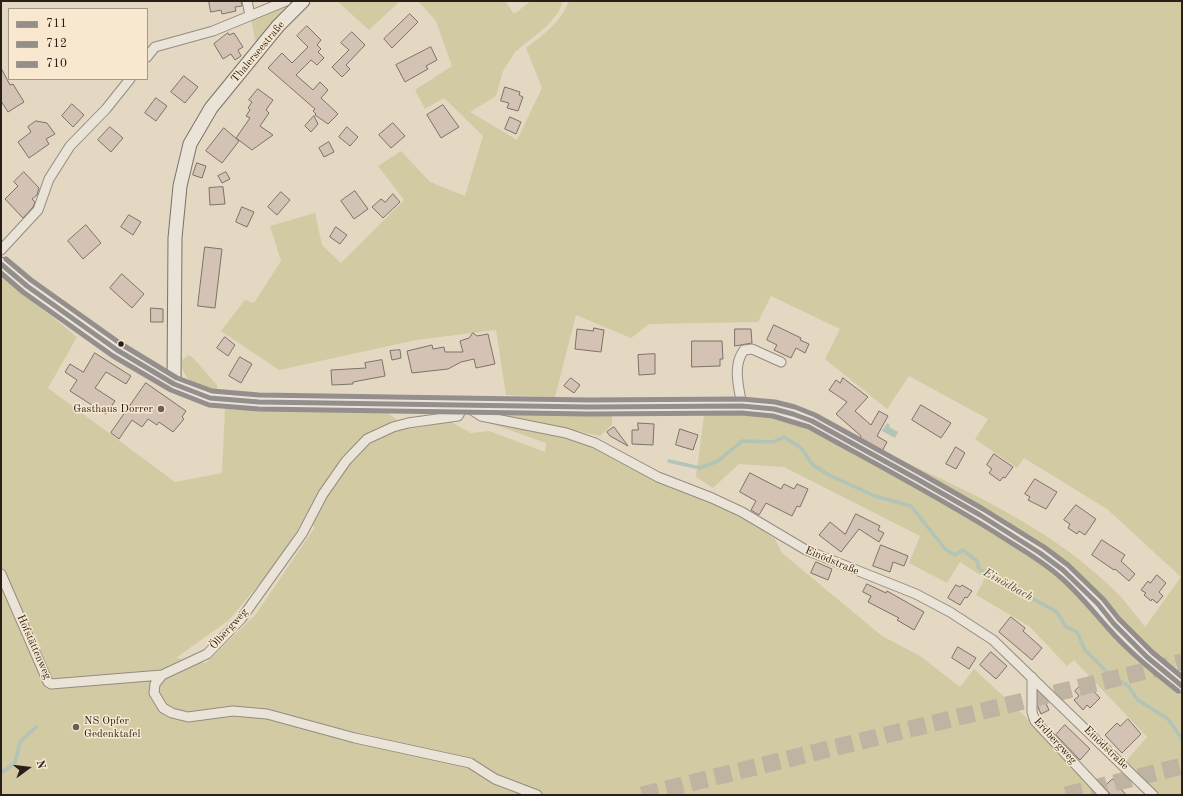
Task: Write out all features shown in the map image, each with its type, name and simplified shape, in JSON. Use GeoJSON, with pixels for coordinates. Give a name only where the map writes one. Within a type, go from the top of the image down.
{"type":"FeatureCollection","features":[{"type":"Feature","properties":{"kind":"main road","name":"Thalerseestraße"},"geometry":{"type":"LineString","coordinates":[[174,384],[175,238],[180,186],[190,144],[211,108],[278,26],[303,1]]}},
{"type":"Feature","properties":{"kind":"main road"},"geometry":{"type":"LineString","coordinates":[[1,264],[27,286],[117,350],[174,384],[210,398],[235,401],[589,407],[742,406],[774,409],[812,421],[980,515],[1063,570],[1093,599],[1114,624],[1147,657],[1182,686]]}},
{"type":"Feature","properties":{"kind":"street"},"geometry":{"type":"LineString","coordinates":[[247,1],[250,15]]}},
{"type":"Feature","properties":{"kind":"street","name":"Thalerseestraße"},"geometry":{"type":"LineString","coordinates":[[148,56],[155,47],[213,31],[286,1]]}},
{"type":"Feature","properties":{"kind":"street"},"geometry":{"type":"LineString","coordinates":[[1,250],[38,210],[48,179],[70,146],[106,109],[129,80]]}},
{"type":"Feature","properties":{"kind":"street"},"geometry":{"type":"LineString","coordinates":[[742,406],[737,370],[740,356],[744,350],[752,349],[781,362]]}},
{"type":"Feature","properties":{"kind":"street","name":"Einödstraße"},"geometry":{"type":"LineString","coordinates":[[464,405],[481,416],[566,433],[595,443],[658,477],[742,512],[806,550],[916,594],[950,612],[993,640],[1153,795]]}},
{"type":"Feature","properties":{"kind":"street","name":"Ölbergweg"},"geometry":{"type":"LineString","coordinates":[[162,675],[207,654],[241,618],[302,534],[323,494],[346,462],[368,439],[393,427],[408,423],[458,416],[464,405]]}},
{"type":"Feature","properties":{"kind":"street","name":"Hofstättenweg"},"geometry":{"type":"LineString","coordinates":[[1,574],[50,684],[162,675]]}},
{"type":"Feature","properties":{"kind":"street"},"geometry":{"type":"LineString","coordinates":[[162,675],[155,684],[154,693],[161,704],[172,713],[188,717],[233,711],[266,714],[355,738],[470,763],[495,778],[537,795]]}},
{"type":"Feature","properties":{"kind":"street","name":"Erdbergweg"},"geometry":{"type":"LineString","coordinates":[[1032,677],[1032,712],[1035,721],[1104,795]]}},
{"type":"Feature","properties":{"kind":"shaded area"},"geometry":{"type":"Polygon","coordinates":[[[337,1],[400,1],[369,30],[337,1]]]}},
{"type":"Feature","properties":{"kind":"shaded area"},"geometry":{"type":"Polygon","coordinates":[[[418,1],[505,1],[514,14],[531,1],[563,1],[558,13],[547,26],[515,52],[503,71],[496,96],[470,112],[517,140],[542,88],[526,48],[556,22],[566,9],[569,1],[1182,1],[1182,657],[1173,671],[1137,639],[1082,576],[1032,538],[897,460],[898,459],[928,473],[987,502],[1044,534],[1071,553],[1120,596],[1145,627],[1181,577],[1107,509],[1024,458],[1017,468],[975,439],[988,419],[909,376],[887,409],[825,359],[840,329],[771,296],[758,322],[649,324],[631,338],[576,315],[555,397],[506,395],[496,330],[416,340],[279,370],[221,331],[245,300],[254,303],[281,261],[270,226],[315,213],[322,245],[341,263],[404,200],[378,166],[401,151],[430,182],[465,196],[483,136],[444,98],[425,109],[415,90],[452,66],[436,21],[418,1]]]}},
{"type":"Feature","properties":{"kind":"shaded area"},"geometry":{"type":"Polygon","coordinates":[[[296,2],[256,43],[251,19],[288,3],[296,2]]]}},
{"type":"Feature","properties":{"kind":"shaded area"},"geometry":{"type":"Polygon","coordinates":[[[1,275],[77,337],[48,388],[175,482],[222,473],[225,409],[388,413],[409,429],[451,422],[471,433],[489,431],[545,452],[546,443],[487,422],[531,429],[592,446],[661,484],[704,498],[739,514],[775,539],[782,553],[882,636],[920,656],[960,687],[974,669],[1028,719],[1100,795],[1,795],[1,275]],[[302,523],[274,566],[229,620],[176,658],[206,663],[256,614],[315,527],[302,523]]]}},
{"type":"Feature","properties":{"kind":"shaded area"},"geometry":{"type":"Polygon","coordinates":[[[189,355],[217,385],[217,389],[204,388],[192,382],[188,378],[182,366],[182,360],[189,355]]]}},
{"type":"Feature","properties":{"kind":"shaded area"},"geometry":{"type":"Polygon","coordinates":[[[498,414],[612,416],[612,425],[600,436],[498,414]]]}},
{"type":"Feature","properties":{"kind":"shaded area"},"geometry":{"type":"Polygon","coordinates":[[[704,415],[744,415],[775,418],[798,425],[823,436],[953,505],[1022,547],[1043,563],[1080,595],[1139,661],[1182,694],[1182,795],[1158,795],[1125,762],[1147,737],[1074,660],[1067,666],[1029,626],[976,595],[985,578],[960,562],[947,583],[909,563],[920,536],[784,467],[739,464],[713,488],[696,477],[704,415]]]}},
{"type":"Feature","properties":{"kind":"shaded area"},"geometry":{"type":"Polygon","coordinates":[[[887,423],[890,425],[889,427],[898,432],[895,438],[882,431],[887,423]]]}},
{"type":"Feature","properties":{"kind":"building"},"geometry":{"type":"Polygon","coordinates":[[[209,1],[241,1],[242,6],[235,7],[236,11],[222,14],[221,10],[211,12],[209,1]]]}},
{"type":"Feature","properties":{"kind":"building"},"geometry":{"type":"Polygon","coordinates":[[[410,14],[418,22],[392,48],[384,39],[410,14]]]}},
{"type":"Feature","properties":{"kind":"building"},"geometry":{"type":"Polygon","coordinates":[[[307,26],[321,40],[317,45],[321,49],[318,52],[324,58],[317,65],[311,60],[296,75],[313,90],[320,82],[328,90],[321,98],[338,114],[328,124],[315,115],[316,114],[313,111],[315,109],[268,68],[282,53],[292,63],[308,47],[297,36],[307,26]]]}},
{"type":"Feature","properties":{"kind":"building"},"geometry":{"type":"Polygon","coordinates":[[[352,32],[365,45],[346,65],[350,69],[342,77],[332,67],[349,50],[341,43],[352,32]]]}},
{"type":"Feature","properties":{"kind":"building"},"geometry":{"type":"Polygon","coordinates":[[[228,33],[229,35],[234,33],[243,47],[238,50],[241,56],[235,60],[231,54],[223,59],[214,44],[228,33]]]}},
{"type":"Feature","properties":{"kind":"building"},"geometry":{"type":"Polygon","coordinates":[[[431,47],[437,60],[426,66],[428,69],[405,82],[396,65],[431,47]]]}},
{"type":"Feature","properties":{"kind":"building"},"geometry":{"type":"Polygon","coordinates":[[[1,68],[10,85],[13,84],[24,102],[8,112],[1,101],[1,68]]]}},
{"type":"Feature","properties":{"kind":"building"},"geometry":{"type":"Polygon","coordinates":[[[184,76],[198,87],[185,103],[171,92],[184,76]]]}},
{"type":"Feature","properties":{"kind":"building"},"geometry":{"type":"Polygon","coordinates":[[[505,87],[520,92],[519,95],[523,97],[518,111],[507,108],[509,103],[501,101],[505,87]]]}},
{"type":"Feature","properties":{"kind":"building"},"geometry":{"type":"Polygon","coordinates":[[[258,89],[273,100],[266,110],[269,113],[260,126],[273,135],[252,150],[236,138],[250,118],[246,116],[250,110],[248,108],[252,102],[249,100],[258,89]]]}},
{"type":"Feature","properties":{"kind":"building"},"geometry":{"type":"Polygon","coordinates":[[[156,98],[167,106],[156,121],[145,113],[156,98]]]}},
{"type":"Feature","properties":{"kind":"building"},"geometry":{"type":"Polygon","coordinates":[[[72,104],[84,115],[73,127],[62,116],[72,104]]]}},
{"type":"Feature","properties":{"kind":"building"},"geometry":{"type":"Polygon","coordinates":[[[443,105],[459,127],[441,138],[427,115],[443,105]]]}},
{"type":"Feature","properties":{"kind":"building"},"geometry":{"type":"Polygon","coordinates":[[[314,116],[318,124],[311,132],[305,126],[314,116]]]}},
{"type":"Feature","properties":{"kind":"building"},"geometry":{"type":"Polygon","coordinates":[[[510,117],[521,122],[516,134],[505,129],[510,117]]]}},
{"type":"Feature","properties":{"kind":"building"},"geometry":{"type":"Polygon","coordinates":[[[36,121],[47,123],[55,134],[46,139],[49,144],[29,158],[18,142],[31,132],[28,127],[36,121]]]}},
{"type":"Feature","properties":{"kind":"building"},"geometry":{"type":"Polygon","coordinates":[[[393,123],[405,136],[391,148],[379,135],[393,123]]]}},
{"type":"Feature","properties":{"kind":"building"},"geometry":{"type":"Polygon","coordinates":[[[110,127],[123,138],[111,152],[98,140],[110,127]]]}},
{"type":"Feature","properties":{"kind":"building"},"geometry":{"type":"Polygon","coordinates":[[[347,127],[358,137],[350,146],[339,137],[347,127]]]}},
{"type":"Feature","properties":{"kind":"building"},"geometry":{"type":"Polygon","coordinates":[[[224,128],[239,141],[222,163],[206,151],[224,128]]]}},
{"type":"Feature","properties":{"kind":"building"},"geometry":{"type":"Polygon","coordinates":[[[329,142],[334,152],[324,157],[319,148],[329,142]]]}},
{"type":"Feature","properties":{"kind":"building"},"geometry":{"type":"Polygon","coordinates":[[[197,163],[206,166],[202,178],[193,175],[197,163]]]}},
{"type":"Feature","properties":{"kind":"building"},"geometry":{"type":"Polygon","coordinates":[[[24,172],[39,188],[37,195],[32,199],[35,202],[33,207],[23,218],[5,199],[18,186],[14,182],[24,172]]]}},
{"type":"Feature","properties":{"kind":"building"},"geometry":{"type":"Polygon","coordinates":[[[226,172],[230,179],[222,183],[218,176],[226,172]]]}},
{"type":"Feature","properties":{"kind":"building"},"geometry":{"type":"Polygon","coordinates":[[[223,187],[225,204],[210,205],[209,188],[223,187]]]}},
{"type":"Feature","properties":{"kind":"building"},"geometry":{"type":"Polygon","coordinates":[[[355,191],[368,209],[354,219],[341,201],[355,191]]]}},
{"type":"Feature","properties":{"kind":"building"},"geometry":{"type":"Polygon","coordinates":[[[281,192],[290,200],[277,215],[268,207],[281,192]]]}},
{"type":"Feature","properties":{"kind":"building"},"geometry":{"type":"Polygon","coordinates":[[[393,194],[400,202],[383,218],[372,207],[381,199],[385,202],[393,194]]]}},
{"type":"Feature","properties":{"kind":"building"},"geometry":{"type":"Polygon","coordinates":[[[242,207],[254,212],[247,227],[236,222],[242,207]]]}},
{"type":"Feature","properties":{"kind":"building"},"geometry":{"type":"Polygon","coordinates":[[[129,215],[141,222],[133,235],[121,227],[129,215]]]}},
{"type":"Feature","properties":{"kind":"building"},"geometry":{"type":"Polygon","coordinates":[[[86,225],[101,243],[83,259],[68,241],[86,225]]]}},
{"type":"Feature","properties":{"kind":"building"},"geometry":{"type":"Polygon","coordinates":[[[336,227],[347,235],[340,244],[330,237],[336,227]]]}},
{"type":"Feature","properties":{"kind":"building"},"geometry":{"type":"Polygon","coordinates":[[[205,247],[222,249],[215,308],[198,306],[205,247]]]}},
{"type":"Feature","properties":{"kind":"building"},"geometry":{"type":"Polygon","coordinates":[[[122,274],[144,294],[132,308],[110,288],[122,274]]]}},
{"type":"Feature","properties":{"kind":"building"},"geometry":{"type":"Polygon","coordinates":[[[151,308],[163,309],[163,322],[151,322],[151,308]]]}},
{"type":"Feature","properties":{"kind":"building"},"geometry":{"type":"Polygon","coordinates":[[[774,325],[801,338],[800,340],[809,344],[805,353],[796,348],[791,358],[774,350],[777,345],[767,340],[774,325]]]}},
{"type":"Feature","properties":{"kind":"building"},"geometry":{"type":"Polygon","coordinates":[[[594,328],[604,330],[601,352],[575,349],[577,329],[593,331],[594,328]]]}},
{"type":"Feature","properties":{"kind":"building"},"geometry":{"type":"Polygon","coordinates":[[[735,329],[751,329],[752,343],[735,346],[735,329]]]}},
{"type":"Feature","properties":{"kind":"building"},"geometry":{"type":"Polygon","coordinates":[[[473,333],[477,336],[488,334],[495,364],[476,368],[474,359],[461,362],[448,369],[412,373],[407,351],[432,345],[433,349],[444,347],[445,352],[463,352],[460,341],[469,338],[473,333]]]}},
{"type":"Feature","properties":{"kind":"building"},"geometry":{"type":"Polygon","coordinates":[[[225,337],[235,345],[228,356],[217,348],[225,337]]]}},
{"type":"Feature","properties":{"kind":"building"},"geometry":{"type":"Polygon","coordinates":[[[692,341],[722,341],[723,359],[720,359],[720,366],[692,367],[692,341]]]}},
{"type":"Feature","properties":{"kind":"building"},"geometry":{"type":"Polygon","coordinates":[[[400,350],[401,358],[392,360],[390,351],[400,350]]]}},
{"type":"Feature","properties":{"kind":"building"},"geometry":{"type":"Polygon","coordinates":[[[95,353],[131,376],[126,384],[106,372],[95,388],[115,401],[106,414],[70,391],[77,380],[65,372],[70,364],[83,372],[95,353]]]}},
{"type":"Feature","properties":{"kind":"building"},"geometry":{"type":"Polygon","coordinates":[[[655,354],[655,374],[639,375],[638,355],[655,354]]]}},
{"type":"Feature","properties":{"kind":"building"},"geometry":{"type":"Polygon","coordinates":[[[240,357],[252,364],[241,383],[229,376],[240,357]]]}},
{"type":"Feature","properties":{"kind":"building"},"geometry":{"type":"Polygon","coordinates":[[[382,360],[385,376],[353,382],[353,384],[332,385],[331,370],[366,368],[365,363],[382,360]]]}},
{"type":"Feature","properties":{"kind":"building"},"geometry":{"type":"Polygon","coordinates":[[[571,378],[580,385],[574,393],[564,386],[571,378]]]}},
{"type":"Feature","properties":{"kind":"building"},"geometry":{"type":"Polygon","coordinates":[[[843,378],[868,397],[855,411],[871,425],[879,411],[888,416],[877,436],[887,442],[882,451],[860,438],[861,436],[836,414],[847,402],[829,390],[836,380],[840,383],[843,378]]]}},
{"type":"Feature","properties":{"kind":"building","name":"Gasthaus Dorrer"},"geometry":{"type":"Polygon","coordinates":[[[146,383],[186,411],[182,417],[184,419],[173,432],[159,422],[157,425],[148,419],[142,427],[132,420],[119,439],[111,433],[146,383]]]}},
{"type":"Feature","properties":{"kind":"building"},"geometry":{"type":"Polygon","coordinates":[[[921,405],[951,423],[941,438],[912,420],[921,405]]]}},
{"type":"Feature","properties":{"kind":"building"},"geometry":{"type":"Polygon","coordinates":[[[638,423],[654,424],[653,445],[632,444],[632,430],[638,430],[638,423]]]}},
{"type":"Feature","properties":{"kind":"building"},"geometry":{"type":"Polygon","coordinates":[[[614,427],[628,446],[610,436],[607,432],[614,427]]]}},
{"type":"Feature","properties":{"kind":"building"},"geometry":{"type":"Polygon","coordinates":[[[680,429],[698,435],[693,450],[676,445],[680,429]]]}},
{"type":"Feature","properties":{"kind":"building"},"geometry":{"type":"Polygon","coordinates":[[[956,447],[965,453],[956,469],[946,464],[956,447]]]}},
{"type":"Feature","properties":{"kind":"building"},"geometry":{"type":"Polygon","coordinates":[[[994,454],[1013,467],[1005,478],[1003,477],[1000,481],[989,473],[992,469],[987,465],[994,454]]]}},
{"type":"Feature","properties":{"kind":"building"},"geometry":{"type":"Polygon","coordinates":[[[750,473],[781,489],[784,484],[794,489],[797,484],[808,489],[800,507],[797,506],[792,516],[766,503],[759,515],[751,510],[756,501],[740,492],[750,473]]]}},
{"type":"Feature","properties":{"kind":"building"},"geometry":{"type":"Polygon","coordinates":[[[1035,479],[1057,492],[1046,509],[1028,500],[1030,497],[1025,494],[1035,479]]]}},
{"type":"Feature","properties":{"kind":"building"},"geometry":{"type":"Polygon","coordinates":[[[1076,505],[1096,519],[1085,535],[1079,531],[1077,534],[1068,528],[1070,524],[1064,520],[1076,505]]]}},
{"type":"Feature","properties":{"kind":"building"},"geometry":{"type":"Polygon","coordinates":[[[856,514],[880,526],[878,530],[884,533],[879,542],[859,529],[841,552],[819,535],[830,522],[845,534],[856,514]]]}},
{"type":"Feature","properties":{"kind":"building"},"geometry":{"type":"Polygon","coordinates":[[[1102,540],[1125,555],[1121,561],[1135,574],[1129,581],[1115,569],[1114,570],[1092,555],[1102,540]]]}},
{"type":"Feature","properties":{"kind":"building"},"geometry":{"type":"Polygon","coordinates":[[[881,545],[908,556],[904,566],[893,562],[890,572],[873,566],[881,545]]]}},
{"type":"Feature","properties":{"kind":"building"},"geometry":{"type":"Polygon","coordinates":[[[816,562],[832,569],[828,580],[811,573],[816,562]]]}},
{"type":"Feature","properties":{"kind":"building"},"geometry":{"type":"Polygon","coordinates":[[[1157,575],[1166,583],[1159,592],[1163,596],[1157,603],[1152,599],[1151,601],[1144,595],[1146,593],[1141,590],[1148,581],[1150,583],[1157,575]]]}},
{"type":"Feature","properties":{"kind":"building"},"geometry":{"type":"Polygon","coordinates":[[[867,584],[886,593],[887,591],[924,612],[914,630],[897,620],[899,618],[868,602],[871,596],[863,592],[867,584]]]}},
{"type":"Feature","properties":{"kind":"building"},"geometry":{"type":"Polygon","coordinates":[[[956,585],[960,587],[962,585],[972,591],[967,598],[965,597],[960,605],[948,598],[956,585]]]}},
{"type":"Feature","properties":{"kind":"building"},"geometry":{"type":"Polygon","coordinates":[[[1011,617],[1025,628],[1023,631],[1042,648],[1032,660],[999,632],[1011,617]]]}},
{"type":"Feature","properties":{"kind":"building"},"geometry":{"type":"Polygon","coordinates":[[[958,647],[976,658],[969,669],[952,658],[958,647]]]}},
{"type":"Feature","properties":{"kind":"building"},"geometry":{"type":"Polygon","coordinates":[[[991,652],[1007,666],[996,679],[980,665],[991,652]]]}},
{"type":"Feature","properties":{"kind":"building"},"geometry":{"type":"Polygon","coordinates":[[[1085,682],[1100,698],[1090,708],[1087,705],[1083,710],[1074,700],[1079,696],[1075,691],[1085,682]]]}},
{"type":"Feature","properties":{"kind":"building"},"geometry":{"type":"Polygon","coordinates":[[[1043,697],[1049,710],[1041,714],[1038,707],[1038,699],[1043,697]]]}},
{"type":"Feature","properties":{"kind":"building"},"geometry":{"type":"Polygon","coordinates":[[[1128,719],[1141,734],[1122,753],[1105,735],[1117,723],[1120,726],[1128,719]]]}},
{"type":"Feature","properties":{"kind":"building"},"geometry":{"type":"Polygon","coordinates":[[[1065,725],[1090,749],[1080,760],[1056,735],[1065,725]]]}},
{"type":"Feature","properties":{"kind":"building"},"geometry":{"type":"Polygon","coordinates":[[[1113,779],[1126,795],[1111,795],[1104,787],[1113,779]]]}},
{"type":"Feature","properties":{"kind":"waterway","name":"Einödbach"},"geometry":{"type":"LineString","coordinates":[[669,461],[700,468],[718,461],[742,441],[773,442],[784,437],[801,448],[813,465],[829,475],[875,496],[911,506],[946,550],[955,555],[963,550],[977,561],[979,569],[1057,612],[1066,627],[1077,632],[1085,650],[1109,674],[1128,686],[1138,700],[1168,719],[1182,739]]}},
{"type":"Feature","properties":{"kind":"waterway"},"geometry":{"type":"LineString","coordinates":[[1,773],[15,763],[20,742],[36,727]]}},
{"type":"Feature","properties":{"kind":"tunnel"},"geometry":{"type":"LineString","coordinates":[[642,795],[1182,662]]}},
{"type":"Feature","properties":{"kind":"tunnel"},"geometry":{"type":"LineString","coordinates":[[1066,795],[1182,766]]}},
{"type":"Feature","properties":{"kind":"transit line","name":"710"},"geometry":{"type":"LineString","coordinates":[[6,259],[31,280],[121,344],[177,378],[212,391],[259,395],[589,400],[742,399],[775,402],[795,407],[815,415],[920,473],[983,509],[1044,547],[1068,565],[1103,599],[1119,619],[1152,652],[1182,677]]}},
{"type":"Feature","properties":{"kind":"transit line","name":"711"},"geometry":{"type":"LineString","coordinates":[[1,264],[27,286],[117,350],[174,384],[210,398],[259,402],[589,407],[742,406],[774,409],[793,414],[812,421],[917,479],[980,515],[1040,553],[1063,570],[1098,604],[1114,624],[1147,657],[1182,686]]}},
{"type":"Feature","properties":{"kind":"transit line","name":"712"},"geometry":{"type":"LineString","coordinates":[[1,273],[23,292],[113,356],[171,390],[209,405],[259,409],[589,414],[742,413],[773,416],[809,427],[950,505],[1044,564],[1072,588],[1124,645],[1178,691]]}},
{"type":"Feature","properties":{"kind":"place","name":"Gasthaus Dorrer"},"geometry":{"type":"Point","coordinates":[161,409]}},
{"type":"Feature","properties":{"kind":"place","name":"NS Opfer Gedenktafel"},"geometry":{"type":"Point","coordinates":[76,727]}}]}
